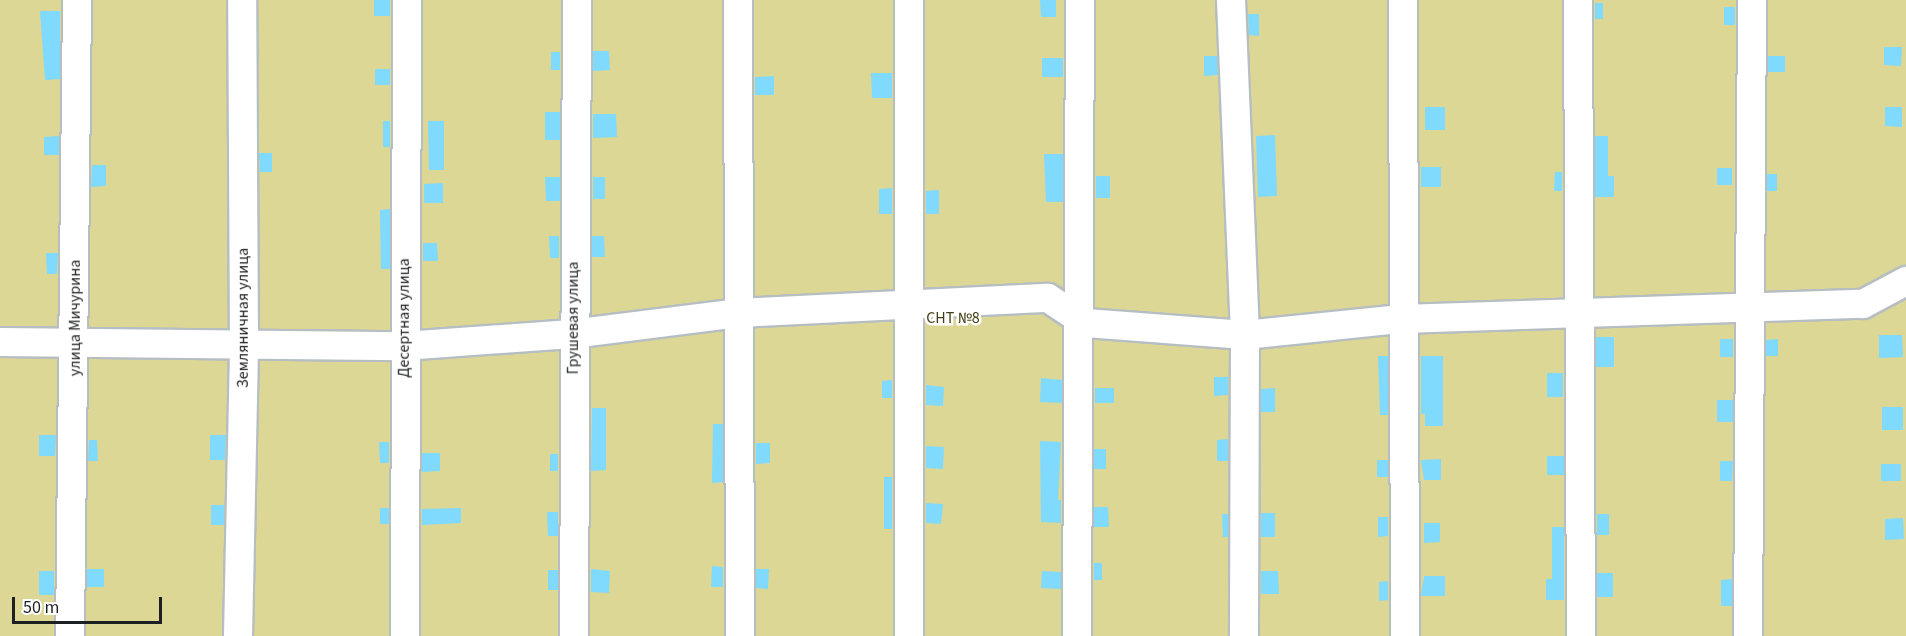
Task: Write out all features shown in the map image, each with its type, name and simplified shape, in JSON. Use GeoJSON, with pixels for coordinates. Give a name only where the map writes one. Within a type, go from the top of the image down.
{"type":"FeatureCollection","features":[{"type":"Feature","properties":{"kind":"street","name":"улица Мичурина"},"geometry":{"type":"LineString","coordinates":[[70,636],[76,344],[77,0]]}},
{"type":"Feature","properties":{"kind":"street","name":"Земляничная улица"},"geometry":{"type":"LineString","coordinates":[[238,636],[244,347],[242,0]]}},
{"type":"Feature","properties":{"kind":"street","name":"Десертная улица"},"geometry":{"type":"LineString","coordinates":[[405,636],[404,346],[407,0]]}},
{"type":"Feature","properties":{"kind":"street","name":"Грушевая улица"},"geometry":{"type":"LineString","coordinates":[[574,636],[572,334],[577,0]]}},
{"type":"Feature","properties":{"kind":"street"},"geometry":{"type":"LineString","coordinates":[[738,0],[740,636]]}},
{"type":"Feature","properties":{"kind":"street"},"geometry":{"type":"LineString","coordinates":[[909,0],[909,636]]}},
{"type":"Feature","properties":{"kind":"street"},"geometry":{"type":"LineString","coordinates":[[1077,636],[1080,0]]}},
{"type":"Feature","properties":{"kind":"street"},"geometry":{"type":"LineString","coordinates":[[1231,0],[1245,335],[1244,636]]}},
{"type":"Feature","properties":{"kind":"street"},"geometry":{"type":"LineString","coordinates":[[1403,0],[1401,319],[1405,636]]}},
{"type":"Feature","properties":{"kind":"street"},"geometry":{"type":"LineString","coordinates":[[1578,0],[1581,636]]}},
{"type":"Feature","properties":{"kind":"street"},"geometry":{"type":"LineString","coordinates":[[1748,636],[1752,307],[1752,0]]}},
{"type":"Feature","properties":{"kind":"street"},"geometry":{"type":"LineString","coordinates":[[0,342],[244,347],[404,346],[572,334],[738,313],[1048,298],[1086,322],[1245,335],[1401,319],[1579,316],[1863,304],[1906,281]]}},
{"type":"Feature","properties":{"kind":"green space","name":"СНТ №8"},"geometry":{"type":"Polygon","coordinates":[[[0,0],[1906,0],[1906,636],[0,636],[0,0]]]}},
{"type":"Feature","properties":{"kind":"building"},"geometry":{"type":"Polygon","coordinates":[[[374,0],[390,0],[390,16],[374,16],[374,0]]]}},
{"type":"Feature","properties":{"kind":"building"},"geometry":{"type":"Polygon","coordinates":[[[1040,0],[1056,0],[1056,17],[1041,17],[1040,0]]]}},
{"type":"Feature","properties":{"kind":"building"},"geometry":{"type":"Polygon","coordinates":[[[1595,3],[1603,3],[1603,19],[1595,19],[1595,3]]]}},
{"type":"Feature","properties":{"kind":"building"},"geometry":{"type":"Polygon","coordinates":[[[1724,7],[1735,7],[1735,25],[1724,25],[1724,7]]]}},
{"type":"Feature","properties":{"kind":"building"},"geometry":{"type":"Polygon","coordinates":[[[40,11],[60,11],[60,79],[45,80],[40,11]]]}},
{"type":"Feature","properties":{"kind":"building"},"geometry":{"type":"Polygon","coordinates":[[[1248,14],[1259,14],[1259,36],[1249,35],[1248,14]]]}},
{"type":"Feature","properties":{"kind":"building"},"geometry":{"type":"Polygon","coordinates":[[[1884,47],[1902,47],[1901,66],[1884,65],[1884,47]]]}},
{"type":"Feature","properties":{"kind":"building"},"geometry":{"type":"Polygon","coordinates":[[[593,51],[609,51],[610,70],[593,71],[593,51]]]}},
{"type":"Feature","properties":{"kind":"building"},"geometry":{"type":"Polygon","coordinates":[[[551,52],[560,52],[560,70],[551,70],[551,52]]]}},
{"type":"Feature","properties":{"kind":"building"},"geometry":{"type":"Polygon","coordinates":[[[1204,56],[1217,56],[1218,75],[1204,76],[1204,56]]]}},
{"type":"Feature","properties":{"kind":"building"},"geometry":{"type":"Polygon","coordinates":[[[1768,56],[1785,56],[1785,72],[1768,72],[1768,56]]]}},
{"type":"Feature","properties":{"kind":"building"},"geometry":{"type":"Polygon","coordinates":[[[1042,58],[1063,58],[1063,77],[1042,77],[1042,58]]]}},
{"type":"Feature","properties":{"kind":"building"},"geometry":{"type":"Polygon","coordinates":[[[375,69],[390,69],[390,85],[375,85],[375,69]]]}},
{"type":"Feature","properties":{"kind":"building"},"geometry":{"type":"Polygon","coordinates":[[[871,73],[892,73],[892,98],[872,98],[871,73]]]}},
{"type":"Feature","properties":{"kind":"building"},"geometry":{"type":"Polygon","coordinates":[[[774,76],[774,95],[755,95],[755,77],[774,76]]]}},
{"type":"Feature","properties":{"kind":"building"},"geometry":{"type":"Polygon","coordinates":[[[1425,107],[1445,107],[1445,130],[1425,130],[1425,107]]]}},
{"type":"Feature","properties":{"kind":"building"},"geometry":{"type":"Polygon","coordinates":[[[1885,107],[1902,107],[1902,127],[1885,126],[1885,107]]]}},
{"type":"Feature","properties":{"kind":"building"},"geometry":{"type":"Polygon","coordinates":[[[545,112],[560,112],[560,140],[545,140],[545,112]]]}},
{"type":"Feature","properties":{"kind":"building"},"geometry":{"type":"Polygon","coordinates":[[[593,114],[616,114],[617,137],[593,138],[593,114]]]}},
{"type":"Feature","properties":{"kind":"building"},"geometry":{"type":"Polygon","coordinates":[[[383,121],[390,121],[390,147],[383,147],[383,121]]]}},
{"type":"Feature","properties":{"kind":"building"},"geometry":{"type":"Polygon","coordinates":[[[428,121],[444,121],[444,170],[429,170],[428,121]]]}},
{"type":"Feature","properties":{"kind":"building"},"geometry":{"type":"Polygon","coordinates":[[[1275,135],[1277,196],[1258,197],[1256,136],[1275,135]]]}},
{"type":"Feature","properties":{"kind":"building"},"geometry":{"type":"Polygon","coordinates":[[[59,136],[59,155],[44,155],[44,137],[59,136]]]}},
{"type":"Feature","properties":{"kind":"building"},"geometry":{"type":"Polygon","coordinates":[[[1595,136],[1608,136],[1608,176],[1614,176],[1614,197],[1595,197],[1595,136]]]}},
{"type":"Feature","properties":{"kind":"building"},"geometry":{"type":"Polygon","coordinates":[[[259,153],[272,153],[272,172],[260,172],[259,153]]]}},
{"type":"Feature","properties":{"kind":"building"},"geometry":{"type":"Polygon","coordinates":[[[1044,154],[1063,154],[1063,202],[1046,202],[1044,154]]]}},
{"type":"Feature","properties":{"kind":"building"},"geometry":{"type":"Polygon","coordinates":[[[92,165],[106,165],[106,186],[91,187],[92,165]]]}},
{"type":"Feature","properties":{"kind":"building"},"geometry":{"type":"Polygon","coordinates":[[[1421,167],[1441,167],[1441,187],[1421,187],[1421,167]]]}},
{"type":"Feature","properties":{"kind":"building"},"geometry":{"type":"Polygon","coordinates":[[[1717,168],[1732,168],[1732,185],[1717,185],[1717,168]]]}},
{"type":"Feature","properties":{"kind":"building"},"geometry":{"type":"Polygon","coordinates":[[[1555,172],[1562,172],[1562,191],[1554,191],[1555,172]]]}},
{"type":"Feature","properties":{"kind":"building"},"geometry":{"type":"Polygon","coordinates":[[[1767,174],[1777,174],[1777,191],[1767,191],[1767,174]]]}},
{"type":"Feature","properties":{"kind":"building"},"geometry":{"type":"Polygon","coordinates":[[[1096,176],[1110,176],[1110,198],[1096,198],[1096,176]]]}},
{"type":"Feature","properties":{"kind":"building"},"geometry":{"type":"Polygon","coordinates":[[[545,177],[560,177],[560,201],[546,201],[545,177]]]}},
{"type":"Feature","properties":{"kind":"building"},"geometry":{"type":"Polygon","coordinates":[[[593,177],[605,177],[605,199],[593,199],[593,177]]]}},
{"type":"Feature","properties":{"kind":"building"},"geometry":{"type":"Polygon","coordinates":[[[443,183],[443,203],[424,203],[424,184],[443,183]]]}},
{"type":"Feature","properties":{"kind":"building"},"geometry":{"type":"Polygon","coordinates":[[[892,188],[892,214],[879,214],[879,189],[892,188]]]}},
{"type":"Feature","properties":{"kind":"building"},"geometry":{"type":"Polygon","coordinates":[[[939,190],[939,214],[926,214],[926,191],[939,190]]]}},
{"type":"Feature","properties":{"kind":"building"},"geometry":{"type":"Polygon","coordinates":[[[390,209],[390,269],[381,269],[380,210],[390,209]]]}},
{"type":"Feature","properties":{"kind":"building"},"geometry":{"type":"Polygon","coordinates":[[[549,236],[559,236],[559,258],[550,258],[549,236]]]}},
{"type":"Feature","properties":{"kind":"building"},"geometry":{"type":"Polygon","coordinates":[[[592,236],[604,236],[605,257],[592,257],[592,236]]]}},
{"type":"Feature","properties":{"kind":"building"},"geometry":{"type":"Polygon","coordinates":[[[423,243],[437,243],[438,261],[423,261],[423,243]]]}},
{"type":"Feature","properties":{"kind":"building"},"geometry":{"type":"Polygon","coordinates":[[[46,253],[58,253],[57,274],[47,274],[46,253]]]}},
{"type":"Feature","properties":{"kind":"building"},"geometry":{"type":"Polygon","coordinates":[[[1879,335],[1902,335],[1903,357],[1879,358],[1879,335]]]}},
{"type":"Feature","properties":{"kind":"building"},"geometry":{"type":"Polygon","coordinates":[[[1596,337],[1614,337],[1614,367],[1596,367],[1596,337]]]}},
{"type":"Feature","properties":{"kind":"building"},"geometry":{"type":"Polygon","coordinates":[[[1720,339],[1733,339],[1733,357],[1720,357],[1720,339]]]}},
{"type":"Feature","properties":{"kind":"building"},"geometry":{"type":"Polygon","coordinates":[[[1778,339],[1778,356],[1766,356],[1766,340],[1778,339]]]}},
{"type":"Feature","properties":{"kind":"building"},"geometry":{"type":"Polygon","coordinates":[[[1378,356],[1388,356],[1388,415],[1380,415],[1378,356]]]}},
{"type":"Feature","properties":{"kind":"building"},"geometry":{"type":"Polygon","coordinates":[[[1421,356],[1443,356],[1443,426],[1425,426],[1425,414],[1421,414],[1421,356]]]}},
{"type":"Feature","properties":{"kind":"building"},"geometry":{"type":"Polygon","coordinates":[[[1547,373],[1563,373],[1563,397],[1547,397],[1547,373]]]}},
{"type":"Feature","properties":{"kind":"building"},"geometry":{"type":"Polygon","coordinates":[[[1214,377],[1228,377],[1228,395],[1214,396],[1214,377]]]}},
{"type":"Feature","properties":{"kind":"building"},"geometry":{"type":"Polygon","coordinates":[[[1041,378],[1062,380],[1062,403],[1040,402],[1041,378]]]}},
{"type":"Feature","properties":{"kind":"building"},"geometry":{"type":"Polygon","coordinates":[[[892,380],[892,398],[882,398],[882,381],[892,380]]]}},
{"type":"Feature","properties":{"kind":"building"},"geometry":{"type":"Polygon","coordinates":[[[926,385],[944,387],[943,406],[926,405],[926,385]]]}},
{"type":"Feature","properties":{"kind":"building"},"geometry":{"type":"Polygon","coordinates":[[[1095,388],[1114,388],[1114,403],[1095,403],[1095,388]]]}},
{"type":"Feature","properties":{"kind":"building"},"geometry":{"type":"Polygon","coordinates":[[[1275,388],[1275,412],[1261,412],[1261,389],[1275,388]]]}},
{"type":"Feature","properties":{"kind":"building"},"geometry":{"type":"Polygon","coordinates":[[[1717,400],[1733,400],[1733,422],[1717,422],[1717,400]]]}},
{"type":"Feature","properties":{"kind":"building"},"geometry":{"type":"Polygon","coordinates":[[[1882,407],[1903,407],[1903,430],[1882,430],[1882,407]]]}},
{"type":"Feature","properties":{"kind":"building"},"geometry":{"type":"Polygon","coordinates":[[[592,408],[606,408],[606,470],[591,471],[592,408]]]}},
{"type":"Feature","properties":{"kind":"building"},"geometry":{"type":"Polygon","coordinates":[[[713,424],[723,424],[723,482],[712,483],[713,424]]]}},
{"type":"Feature","properties":{"kind":"building"},"geometry":{"type":"Polygon","coordinates":[[[39,435],[56,435],[55,456],[39,456],[39,435]]]}},
{"type":"Feature","properties":{"kind":"building"},"geometry":{"type":"Polygon","coordinates":[[[210,435],[226,435],[225,460],[210,460],[210,435]]]}},
{"type":"Feature","properties":{"kind":"building"},"geometry":{"type":"Polygon","coordinates":[[[1228,439],[1228,461],[1217,461],[1217,440],[1228,439]]]}},
{"type":"Feature","properties":{"kind":"building"},"geometry":{"type":"Polygon","coordinates":[[[89,440],[97,440],[98,461],[88,461],[89,440]]]}},
{"type":"Feature","properties":{"kind":"building"},"geometry":{"type":"Polygon","coordinates":[[[1040,441],[1061,442],[1058,500],[1061,500],[1061,523],[1041,522],[1040,441]]]}},
{"type":"Feature","properties":{"kind":"building"},"geometry":{"type":"Polygon","coordinates":[[[379,442],[389,442],[389,463],[380,463],[379,442]]]}},
{"type":"Feature","properties":{"kind":"building"},"geometry":{"type":"Polygon","coordinates":[[[756,443],[770,443],[770,463],[756,464],[756,443]]]}},
{"type":"Feature","properties":{"kind":"building"},"geometry":{"type":"Polygon","coordinates":[[[926,446],[944,447],[943,469],[926,468],[926,446]]]}},
{"type":"Feature","properties":{"kind":"building"},"geometry":{"type":"Polygon","coordinates":[[[1094,449],[1106,449],[1106,469],[1094,469],[1094,449]]]}},
{"type":"Feature","properties":{"kind":"building"},"geometry":{"type":"Polygon","coordinates":[[[422,453],[440,453],[440,471],[422,472],[422,453]]]}},
{"type":"Feature","properties":{"kind":"building"},"geometry":{"type":"Polygon","coordinates":[[[550,454],[558,454],[558,471],[550,471],[550,454]]]}},
{"type":"Feature","properties":{"kind":"building"},"geometry":{"type":"Polygon","coordinates":[[[1547,456],[1564,456],[1564,475],[1547,475],[1547,456]]]}},
{"type":"Feature","properties":{"kind":"building"},"geometry":{"type":"Polygon","coordinates":[[[1441,459],[1441,480],[1424,480],[1421,460],[1441,459]]]}},
{"type":"Feature","properties":{"kind":"building"},"geometry":{"type":"Polygon","coordinates":[[[1377,460],[1388,460],[1388,477],[1377,477],[1377,460]]]}},
{"type":"Feature","properties":{"kind":"building"},"geometry":{"type":"Polygon","coordinates":[[[1720,461],[1733,461],[1732,481],[1720,481],[1720,461]]]}},
{"type":"Feature","properties":{"kind":"building"},"geometry":{"type":"Polygon","coordinates":[[[1881,464],[1901,464],[1901,481],[1881,481],[1881,464]]]}},
{"type":"Feature","properties":{"kind":"building"},"geometry":{"type":"Polygon","coordinates":[[[884,477],[892,477],[892,529],[884,529],[884,477]]]}},
{"type":"Feature","properties":{"kind":"building"},"geometry":{"type":"Polygon","coordinates":[[[926,503],[943,504],[941,524],[926,523],[926,503]]]}},
{"type":"Feature","properties":{"kind":"building"},"geometry":{"type":"Polygon","coordinates":[[[211,505],[224,505],[224,525],[211,525],[211,505]]]}},
{"type":"Feature","properties":{"kind":"building"},"geometry":{"type":"Polygon","coordinates":[[[1094,507],[1108,507],[1109,527],[1094,527],[1094,507]]]}},
{"type":"Feature","properties":{"kind":"building"},"geometry":{"type":"Polygon","coordinates":[[[380,508],[389,508],[389,524],[380,524],[380,508]]]}},
{"type":"Feature","properties":{"kind":"building"},"geometry":{"type":"Polygon","coordinates":[[[461,508],[461,523],[422,525],[422,509],[461,508]]]}},
{"type":"Feature","properties":{"kind":"building"},"geometry":{"type":"Polygon","coordinates":[[[547,512],[558,512],[558,536],[548,536],[547,512]]]}},
{"type":"Feature","properties":{"kind":"building"},"geometry":{"type":"Polygon","coordinates":[[[1261,513],[1275,513],[1275,537],[1261,537],[1261,513]]]}},
{"type":"Feature","properties":{"kind":"building"},"geometry":{"type":"Polygon","coordinates":[[[1222,514],[1228,514],[1228,537],[1223,537],[1222,514]]]}},
{"type":"Feature","properties":{"kind":"building"},"geometry":{"type":"Polygon","coordinates":[[[1597,514],[1609,514],[1609,535],[1597,535],[1597,514]]]}},
{"type":"Feature","properties":{"kind":"building"},"geometry":{"type":"Polygon","coordinates":[[[1378,517],[1388,517],[1388,536],[1378,537],[1378,517]]]}},
{"type":"Feature","properties":{"kind":"building"},"geometry":{"type":"Polygon","coordinates":[[[1903,518],[1904,539],[1885,540],[1885,519],[1903,518]]]}},
{"type":"Feature","properties":{"kind":"building"},"geometry":{"type":"Polygon","coordinates":[[[1424,523],[1440,523],[1440,542],[1424,543],[1424,523]]]}},
{"type":"Feature","properties":{"kind":"building"},"geometry":{"type":"Polygon","coordinates":[[[1552,527],[1564,527],[1564,600],[1546,600],[1546,579],[1552,579],[1552,527]]]}},
{"type":"Feature","properties":{"kind":"building"},"geometry":{"type":"Polygon","coordinates":[[[1094,563],[1102,563],[1102,580],[1094,580],[1094,563]]]}},
{"type":"Feature","properties":{"kind":"building"},"geometry":{"type":"Polygon","coordinates":[[[712,566],[723,567],[723,587],[711,587],[712,566]]]}},
{"type":"Feature","properties":{"kind":"building"},"geometry":{"type":"Polygon","coordinates":[[[87,569],[104,569],[104,587],[87,587],[87,569]]]}},
{"type":"Feature","properties":{"kind":"building"},"geometry":{"type":"Polygon","coordinates":[[[591,569],[610,571],[609,593],[591,592],[591,569]]]}},
{"type":"Feature","properties":{"kind":"building"},"geometry":{"type":"Polygon","coordinates":[[[756,569],[769,569],[768,589],[756,588],[756,569]]]}},
{"type":"Feature","properties":{"kind":"building"},"geometry":{"type":"Polygon","coordinates":[[[548,570],[558,570],[558,590],[548,590],[548,570]]]}},
{"type":"Feature","properties":{"kind":"building"},"geometry":{"type":"Polygon","coordinates":[[[39,571],[54,571],[54,595],[39,595],[39,571]]]}},
{"type":"Feature","properties":{"kind":"building"},"geometry":{"type":"Polygon","coordinates":[[[1042,571],[1061,572],[1061,589],[1041,588],[1042,571]]]}},
{"type":"Feature","properties":{"kind":"building"},"geometry":{"type":"Polygon","coordinates":[[[1261,571],[1278,571],[1279,594],[1261,594],[1261,571]]]}},
{"type":"Feature","properties":{"kind":"building"},"geometry":{"type":"Polygon","coordinates":[[[1597,573],[1613,573],[1613,597],[1597,597],[1597,573]]]}},
{"type":"Feature","properties":{"kind":"building"},"geometry":{"type":"Polygon","coordinates":[[[1424,576],[1445,576],[1445,596],[1421,596],[1424,576]]]}},
{"type":"Feature","properties":{"kind":"building"},"geometry":{"type":"Polygon","coordinates":[[[1732,579],[1732,606],[1721,606],[1721,580],[1732,579]]]}},
{"type":"Feature","properties":{"kind":"building"},"geometry":{"type":"Polygon","coordinates":[[[1388,581],[1388,600],[1379,601],[1379,582],[1388,581]]]}}]}
